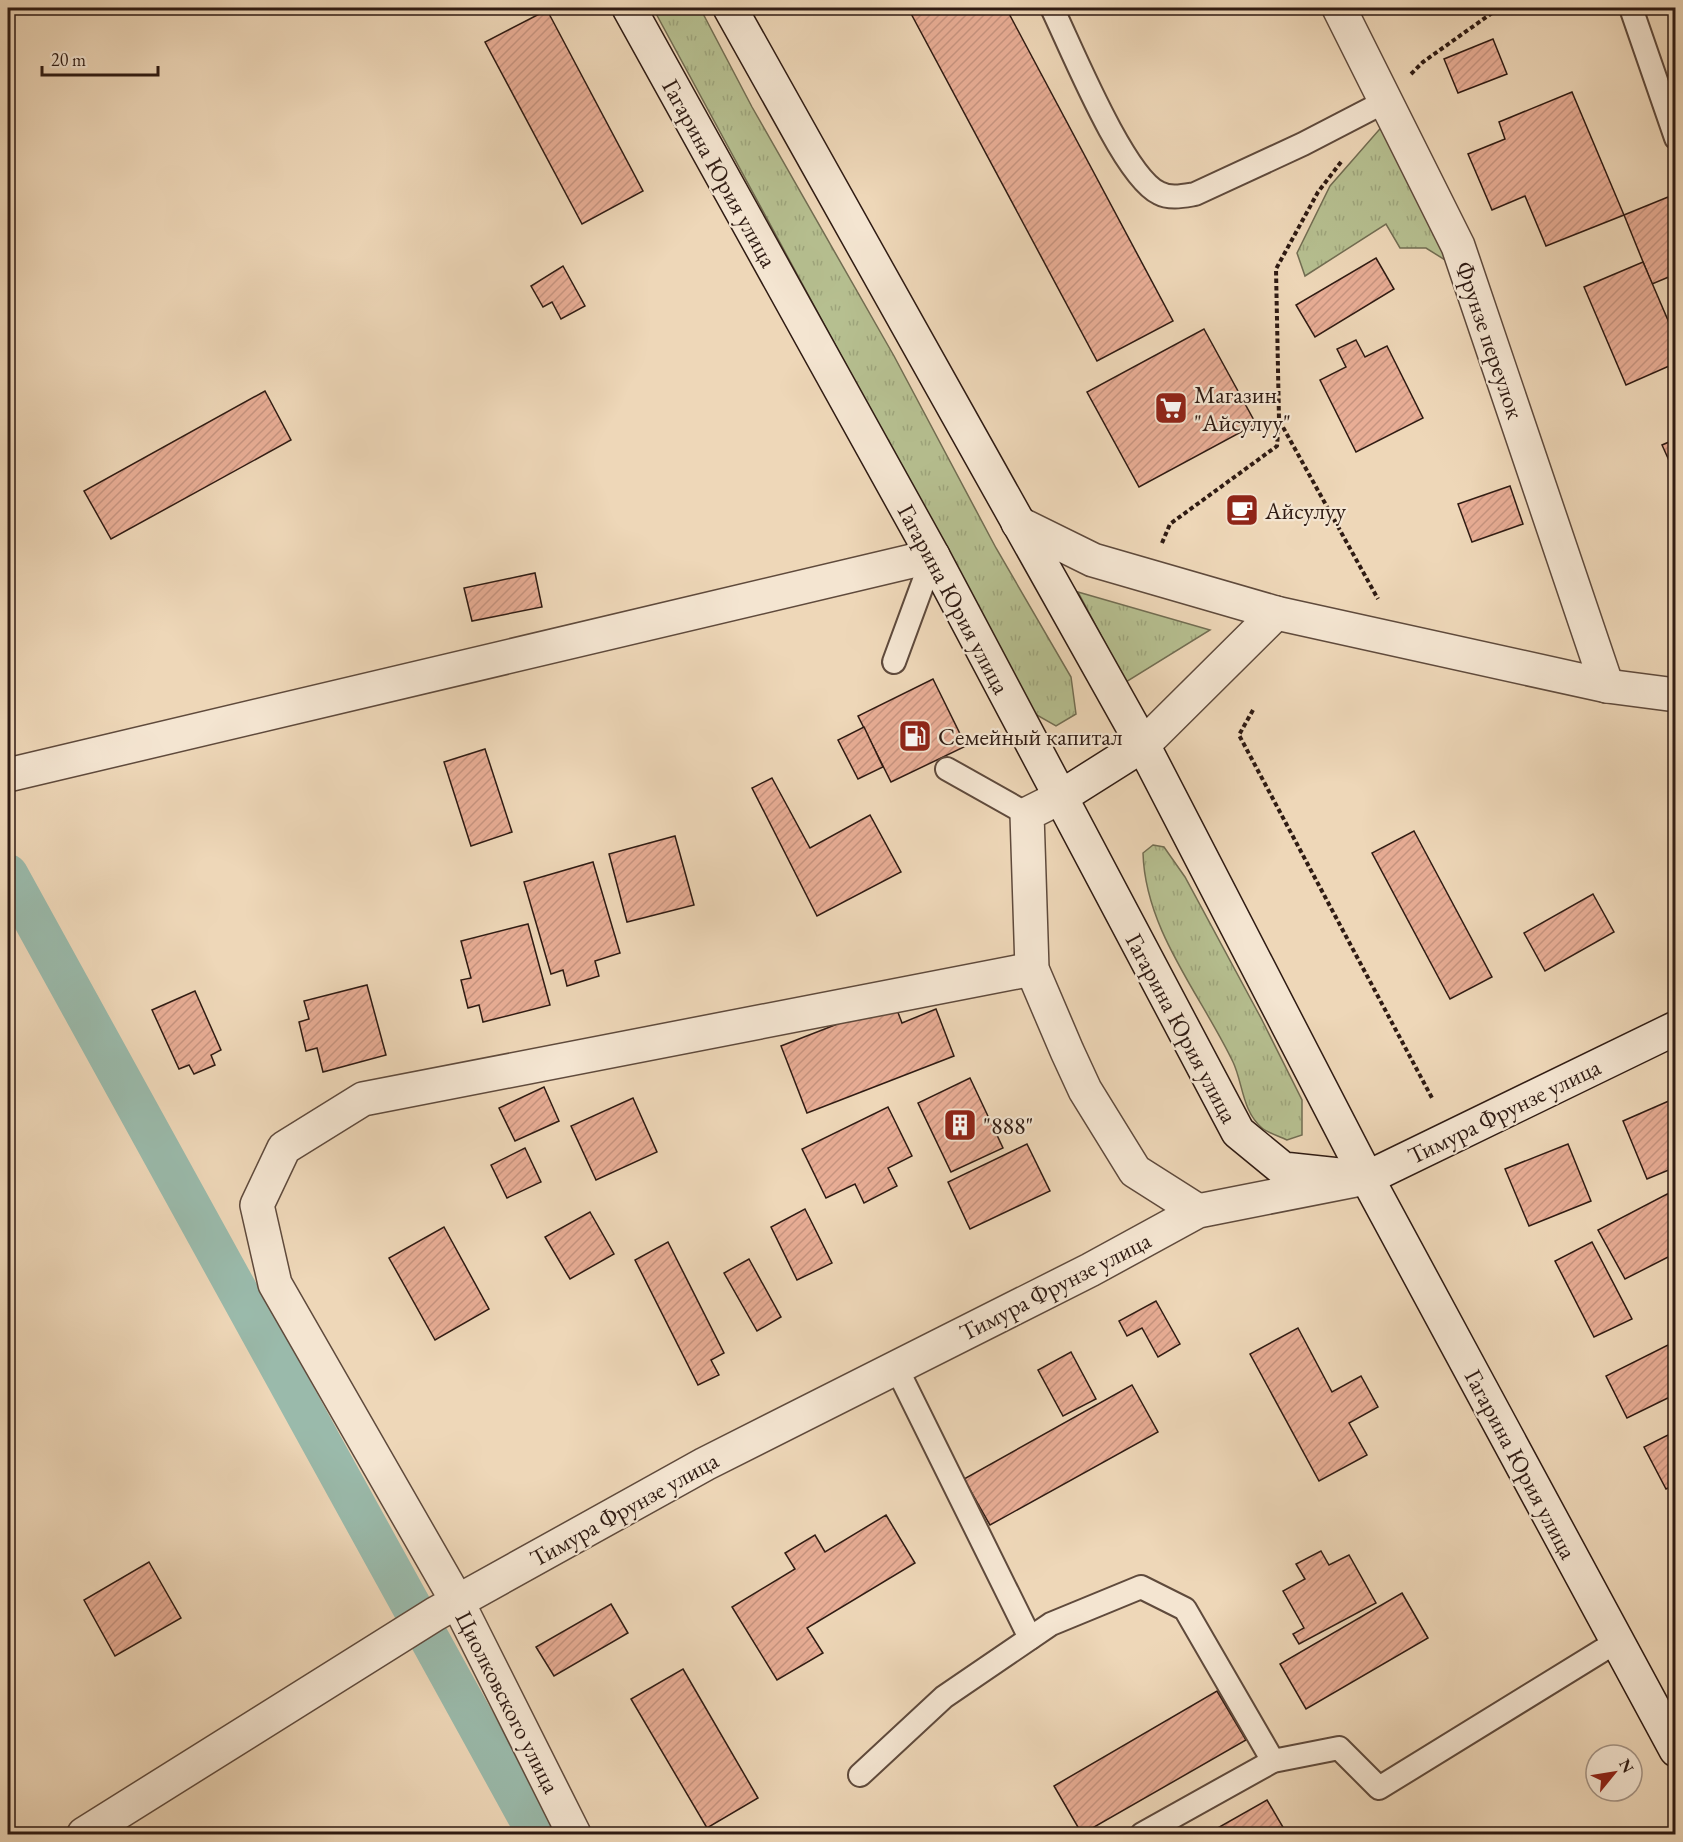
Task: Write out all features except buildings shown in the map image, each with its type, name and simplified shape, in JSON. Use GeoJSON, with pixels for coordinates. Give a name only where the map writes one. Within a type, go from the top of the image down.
{"type":"FeatureCollection","features":[{"type":"Feature","properties":{"kind":"street","name":"Гагарина Юрия улица"},"geometry":{"type":"LineString","coordinates":[[629,8],[933,556],[1059,798],[1238,1132],[1283,1169],[1367,1178]]}},
{"type":"Feature","properties":{"kind":"street","name":"Фрунзе переулок"},"geometry":{"type":"LineString","coordinates":[[1339,8],[1458,246],[1607,686]]}},
{"type":"Feature","properties":{"kind":"street","name":"Гагарина Юрия улица"},"geometry":{"type":"LineString","coordinates":[[739,15],[1018,523],[1143,745],[1367,1178],[1676,1750]]}},
{"type":"Feature","properties":{"kind":"street"},"geometry":{"type":"LineString","coordinates":[[1018,523],[1093,560],[1147,578],[1276,613],[1403,643],[1607,686],[1676,695]]}},
{"type":"Feature","properties":{"kind":"street"},"geometry":{"type":"LineString","coordinates":[[8,776],[933,556]]}},
{"type":"Feature","properties":{"kind":"street"},"geometry":{"type":"LineString","coordinates":[[1198,1211],[1135,1171],[1085,1090],[1032,969],[1028,814],[1059,798],[1143,745],[1276,613]]}},
{"type":"Feature","properties":{"kind":"street","name":"Циолковского улица"},"geometry":{"type":"LineString","coordinates":[[574,1834],[435,1614],[275,1284],[257,1205],[284,1148],[363,1099],[1032,969]]}},
{"type":"Feature","properties":{"kind":"street","name":"Тимура Фрунзе улица"},"geometry":{"type":"LineString","coordinates":[[84,1834],[435,1614],[705,1464],[1090,1270],[1198,1211],[1367,1178],[1676,1028]]}},
{"type":"Feature","properties":{"kind":"lane"},"geometry":{"type":"LineString","coordinates":[[1052,8],[1120,148],[1147,185],[1160,194],[1177,197],[1195,194],[1303,144],[1386,101]]}},
{"type":"Feature","properties":{"kind":"lane"},"geometry":{"type":"LineString","coordinates":[[1631,8],[1676,138]]}},
{"type":"Feature","properties":{"kind":"lane"},"geometry":{"type":"LineString","coordinates":[[894,662],[933,556]]}},
{"type":"Feature","properties":{"kind":"lane"},"geometry":{"type":"LineString","coordinates":[[947,769],[1028,814]]}},
{"type":"Feature","properties":{"kind":"lane"},"geometry":{"type":"LineString","coordinates":[[896,1367],[1030,1638]]}},
{"type":"Feature","properties":{"kind":"lane"},"geometry":{"type":"LineString","coordinates":[[860,1775],[944,1697],[1030,1638],[1051,1624],[1141,1587],[1185,1609],[1273,1761]]}},
{"type":"Feature","properties":{"kind":"lane"},"geometry":{"type":"LineString","coordinates":[[1142,1834],[1273,1761],[1339,1748],[1379,1788],[1616,1642]]}},
{"type":"Feature","properties":{"kind":"path"},"geometry":{"type":"LineString","coordinates":[[1386,101],[1423,62],[1499,8]]}},
{"type":"Feature","properties":{"kind":"path"},"geometry":{"type":"LineString","coordinates":[[1147,578],[1170,524],[1277,446],[1279,420],[1276,269],[1318,192],[1345,156]]}},
{"type":"Feature","properties":{"kind":"path"},"geometry":{"type":"LineString","coordinates":[[1279,420],[1403,643]]}},
{"type":"Feature","properties":{"kind":"path"},"geometry":{"type":"LineString","coordinates":[[1253,710],[1239,735],[1432,1098]]}},
{"type":"Feature","properties":{"kind":"green space"},"geometry":{"type":"Polygon","coordinates":[[[653,8],[700,8],[752,107],[894,356],[996,548],[1071,677],[1076,714],[1056,726],[1035,714],[653,8]]]}},
{"type":"Feature","properties":{"kind":"green space"},"geometry":{"type":"Polygon","coordinates":[[[1385,123],[1453,265],[1426,248],[1400,248],[1386,224],[1305,276],[1297,253],[1330,186],[1385,123]]]}},
{"type":"Feature","properties":{"kind":"green space"},"geometry":{"type":"Polygon","coordinates":[[[1078,592],[1210,630],[1126,682],[1078,592]]]}},
{"type":"Feature","properties":{"kind":"green space"},"geometry":{"type":"Polygon","coordinates":[[[1153,845],[1164,847],[1185,877],[1261,1018],[1302,1100],[1302,1135],[1287,1140],[1270,1133],[1255,1121],[1250,1113],[1233,1062],[1177,961],[1153,909],[1146,881],[1143,853],[1153,845]]]}},
{"type":"Feature","properties":{"kind":"waterway"},"geometry":{"type":"LineString","coordinates":[[8,874],[537,1834]]}},
{"type":"Feature","properties":{"kind":"place","name":"Магазин \"Айсулуу\""},"geometry":{"type":"Point","coordinates":[1171,408]}},
{"type":"Feature","properties":{"kind":"place","name":"Айсулуу"},"geometry":{"type":"Point","coordinates":[1242,510]}},
{"type":"Feature","properties":{"kind":"place","name":"Семейный капитал"},"geometry":{"type":"Point","coordinates":[915,736]}},
{"type":"Feature","properties":{"kind":"place","name":"\"888\""},"geometry":{"type":"Point","coordinates":[960,1125]}}]}
